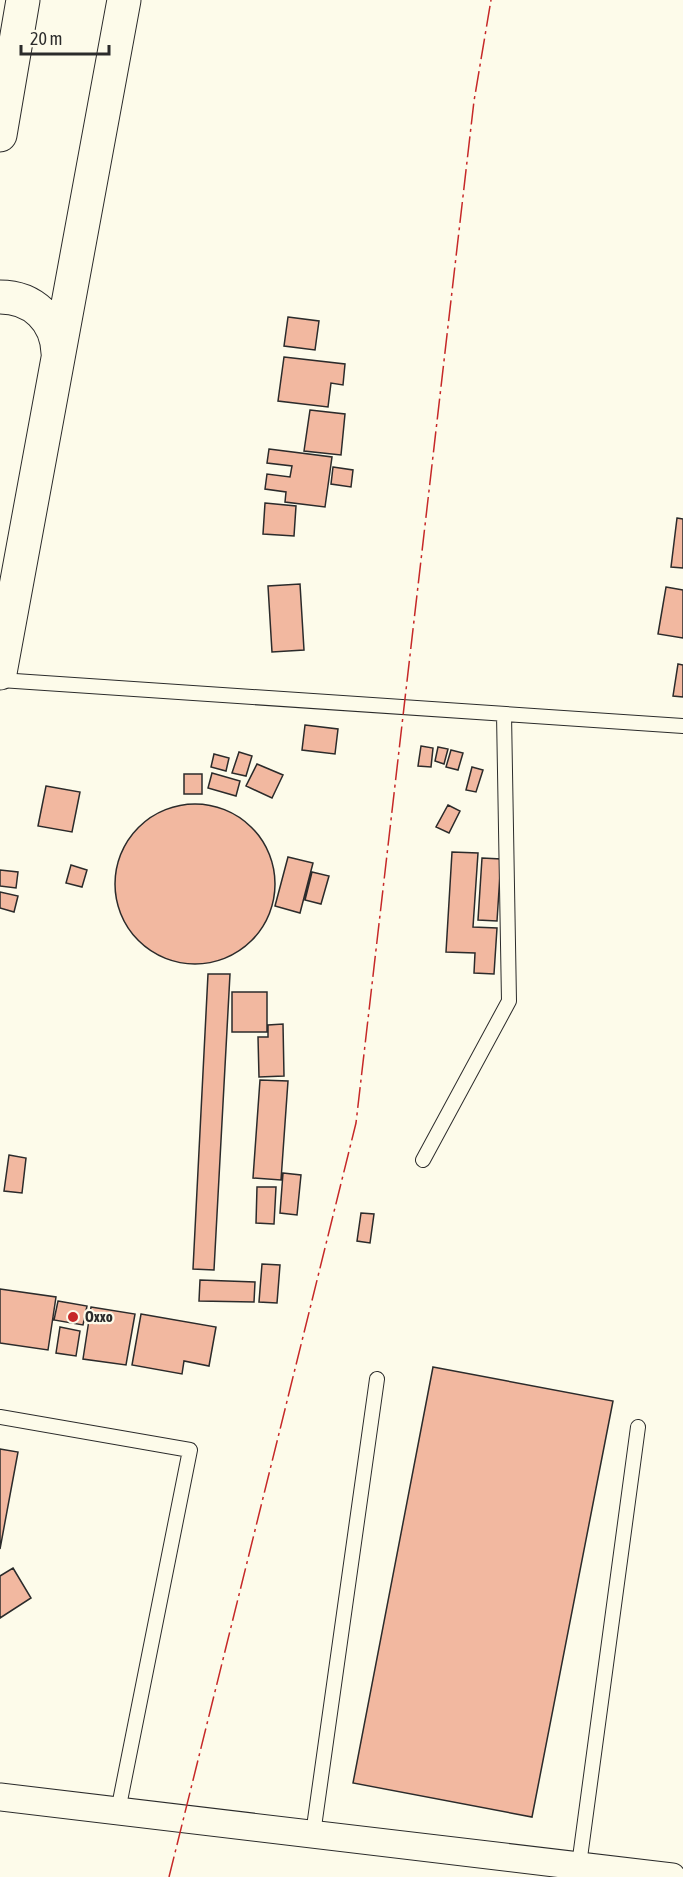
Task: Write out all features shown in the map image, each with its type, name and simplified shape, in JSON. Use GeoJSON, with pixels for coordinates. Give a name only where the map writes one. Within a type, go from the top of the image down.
{"type":"FeatureCollection","features":[{"type":"Feature","properties":{"kind":"highway"},"geometry":{"type":"LineString","coordinates":[[0,673],[124,0]]}},
{"type":"Feature","properties":{"kind":"highway"},"geometry":{"type":"LineString","coordinates":[[0,135],[21,7]]}},
{"type":"Feature","properties":{"kind":"highway"},"geometry":{"type":"LineString","coordinates":[[0,297],[23,300],[36,307],[46,317],[54,329],[58,343],[58,358]]}},
{"type":"Feature","properties":{"kind":"street"},"geometry":{"type":"LineString","coordinates":[[0,1797],[672,1877]]}},
{"type":"Feature","properties":{"kind":"lane"},"geometry":{"type":"LineString","coordinates":[[0,680],[683,726]]}},
{"type":"Feature","properties":{"kind":"lane"},"geometry":{"type":"LineString","coordinates":[[423,1160],[509,1001],[504,714]]}},
{"type":"Feature","properties":{"kind":"lane"},"geometry":{"type":"LineString","coordinates":[[313,1834],[377,1379]]}},
{"type":"Feature","properties":{"kind":"lane"},"geometry":{"type":"LineString","coordinates":[[0,1417],[190,1450],[118,1811]]}},
{"type":"Feature","properties":{"kind":"lane"},"geometry":{"type":"LineString","coordinates":[[579,1865],[638,1426]]}},
{"type":"Feature","properties":{"kind":"building"},"geometry":{"type":"Polygon","coordinates":[[[288,317],[319,321],[315,350],[284,346],[288,317]]]}},
{"type":"Feature","properties":{"kind":"building"},"geometry":{"type":"Polygon","coordinates":[[[284,357],[345,364],[343,385],[331,383],[328,407],[278,401],[284,357]]]}},
{"type":"Feature","properties":{"kind":"building"},"geometry":{"type":"Polygon","coordinates":[[[310,410],[345,414],[341,455],[304,451],[310,410]]]}},
{"type":"Feature","properties":{"kind":"building"},"geometry":{"type":"Polygon","coordinates":[[[269,449],[332,457],[325,507],[285,502],[286,492],[265,489],[267,474],[290,477],[292,466],[267,463],[269,449]]]}},
{"type":"Feature","properties":{"kind":"building"},"geometry":{"type":"Polygon","coordinates":[[[333,467],[353,470],[351,487],[331,484],[333,467]]]}},
{"type":"Feature","properties":{"kind":"building"},"geometry":{"type":"Polygon","coordinates":[[[265,503],[296,506],[294,536],[263,534],[265,503]]]}},
{"type":"Feature","properties":{"kind":"building"},"geometry":{"type":"Polygon","coordinates":[[[677,518],[683,519],[683,568],[671,567],[677,518]]]}},
{"type":"Feature","properties":{"kind":"building"},"geometry":{"type":"Polygon","coordinates":[[[300,584],[304,650],[272,652],[268,586],[300,584]]]}},
{"type":"Feature","properties":{"kind":"building"},"geometry":{"type":"Polygon","coordinates":[[[666,587],[683,590],[683,638],[658,634],[666,587]]]}},
{"type":"Feature","properties":{"kind":"building"},"geometry":{"type":"Polygon","coordinates":[[[678,664],[683,665],[683,697],[673,696],[678,664]]]}},
{"type":"Feature","properties":{"kind":"building"},"geometry":{"type":"Polygon","coordinates":[[[305,725],[338,729],[335,754],[302,750],[305,725]]]}},
{"type":"Feature","properties":{"kind":"building"},"geometry":{"type":"Polygon","coordinates":[[[421,746],[433,748],[431,767],[418,766],[421,746]]]}},
{"type":"Feature","properties":{"kind":"building"},"geometry":{"type":"Polygon","coordinates":[[[438,747],[448,749],[444,764],[435,761],[438,747]]]}},
{"type":"Feature","properties":{"kind":"building"},"geometry":{"type":"Polygon","coordinates":[[[451,750],[463,753],[458,770],[446,767],[451,750]]]}},
{"type":"Feature","properties":{"kind":"building"},"geometry":{"type":"Polygon","coordinates":[[[239,752],[252,756],[246,776],[232,773],[239,752]]]}},
{"type":"Feature","properties":{"kind":"building"},"geometry":{"type":"Polygon","coordinates":[[[214,754],[229,758],[226,771],[211,767],[214,754]]]}},
{"type":"Feature","properties":{"kind":"building"},"geometry":{"type":"Polygon","coordinates":[[[257,764],[283,775],[272,798],[246,786],[257,764]]]}},
{"type":"Feature","properties":{"kind":"building"},"geometry":{"type":"Polygon","coordinates":[[[472,767],[483,770],[476,792],[466,790],[472,767]]]}},
{"type":"Feature","properties":{"kind":"building"},"geometry":{"type":"Polygon","coordinates":[[[212,773],[240,781],[236,796],[208,788],[212,773]]]}},
{"type":"Feature","properties":{"kind":"building"},"geometry":{"type":"Polygon","coordinates":[[[184,774],[202,774],[202,794],[184,794],[184,774]]]}},
{"type":"Feature","properties":{"kind":"building"},"geometry":{"type":"Polygon","coordinates":[[[46,786],[80,792],[72,832],[38,826],[46,786]]]}},
{"type":"Feature","properties":{"kind":"building"},"geometry":{"type":"Polygon","coordinates":[[[195,804],[211,805],[226,810],[240,817],[252,827],[262,839],[269,853],[274,868],[274,900],[269,915],[262,929],[252,941],[240,951],[226,958],[211,963],[195,964],[179,963],[164,958],[150,951],[138,941],[128,929],[121,915],[116,900],[115,884],[116,868],[121,853],[128,839],[138,827],[150,817],[164,810],[179,805],[195,804]]]}},
{"type":"Feature","properties":{"kind":"building"},"geometry":{"type":"Polygon","coordinates":[[[448,805],[460,811],[449,833],[436,827],[448,805]]]}},
{"type":"Feature","properties":{"kind":"building"},"geometry":{"type":"Polygon","coordinates":[[[452,852],[478,853],[473,927],[497,928],[494,974],[474,973],[475,953],[446,952],[452,852]]]}},
{"type":"Feature","properties":{"kind":"building"},"geometry":{"type":"Polygon","coordinates":[[[288,857],[313,863],[300,913],[275,906],[288,857]]]}},
{"type":"Feature","properties":{"kind":"building"},"geometry":{"type":"Polygon","coordinates":[[[482,858],[501,859],[497,921],[478,920],[482,858]]]}},
{"type":"Feature","properties":{"kind":"building"},"geometry":{"type":"Polygon","coordinates":[[[71,865],[87,870],[82,887],[66,883],[71,865]]]}},
{"type":"Feature","properties":{"kind":"building"},"geometry":{"type":"Polygon","coordinates":[[[0,870],[18,872],[16,888],[0,886],[0,870]]]}},
{"type":"Feature","properties":{"kind":"building"},"geometry":{"type":"Polygon","coordinates":[[[312,872],[329,876],[321,904],[305,900],[312,872]]]}},
{"type":"Feature","properties":{"kind":"building"},"geometry":{"type":"Polygon","coordinates":[[[0,892],[18,896],[14,912],[0,908],[0,892]]]}},
{"type":"Feature","properties":{"kind":"building"},"geometry":{"type":"Polygon","coordinates":[[[208,974],[230,974],[214,1270],[193,1269],[208,974]]]}},
{"type":"Feature","properties":{"kind":"building"},"geometry":{"type":"Polygon","coordinates":[[[232,992],[267,992],[267,1032],[232,1032],[232,992]]]}},
{"type":"Feature","properties":{"kind":"building"},"geometry":{"type":"Polygon","coordinates":[[[283,1024],[284,1076],[259,1077],[258,1037],[268,1037],[268,1025],[283,1024]]]}},
{"type":"Feature","properties":{"kind":"building"},"geometry":{"type":"Polygon","coordinates":[[[260,1080],[288,1081],[281,1180],[253,1178],[260,1080]]]}},
{"type":"Feature","properties":{"kind":"building"},"geometry":{"type":"Polygon","coordinates":[[[9,1155],[26,1158],[22,1193],[4,1191],[9,1155]]]}},
{"type":"Feature","properties":{"kind":"building"},"geometry":{"type":"Polygon","coordinates":[[[283,1173],[301,1175],[297,1215],[280,1213],[283,1173]]]}},
{"type":"Feature","properties":{"kind":"building"},"geometry":{"type":"Polygon","coordinates":[[[257,1187],[276,1187],[274,1224],[256,1223],[257,1187]]]}},
{"type":"Feature","properties":{"kind":"building"},"geometry":{"type":"Polygon","coordinates":[[[361,1213],[374,1214],[370,1243],[357,1241],[361,1213]]]}},
{"type":"Feature","properties":{"kind":"building"},"geometry":{"type":"Polygon","coordinates":[[[262,1264],[280,1265],[277,1303],[259,1302],[262,1264]]]}},
{"type":"Feature","properties":{"kind":"building"},"geometry":{"type":"Polygon","coordinates":[[[200,1280],[255,1282],[254,1302],[199,1301],[200,1280]]]}},
{"type":"Feature","properties":{"kind":"building"},"geometry":{"type":"Polygon","coordinates":[[[0,1289],[56,1297],[48,1350],[0,1343],[0,1289]]]}},
{"type":"Feature","properties":{"kind":"building"},"geometry":{"type":"Polygon","coordinates":[[[58,1301],[87,1306],[83,1325],[54,1320],[58,1301]]]}},
{"type":"Feature","properties":{"kind":"building"},"geometry":{"type":"Polygon","coordinates":[[[91,1307],[135,1314],[126,1365],[83,1359],[91,1307]]]}},
{"type":"Feature","properties":{"kind":"building"},"geometry":{"type":"Polygon","coordinates":[[[141,1314],[216,1327],[209,1366],[184,1361],[182,1374],[132,1365],[141,1314]]]}},
{"type":"Feature","properties":{"kind":"building"},"geometry":{"type":"Polygon","coordinates":[[[60,1327],[80,1331],[76,1356],[56,1353],[60,1327]]]}},
{"type":"Feature","properties":{"kind":"building"},"geometry":{"type":"Polygon","coordinates":[[[433,1367],[613,1401],[532,1817],[353,1783],[433,1367]]]}},
{"type":"Feature","properties":{"kind":"building"},"geometry":{"type":"Polygon","coordinates":[[[0,1449],[18,1452],[0,1549],[0,1449]]]}},
{"type":"Feature","properties":{"kind":"building"},"geometry":{"type":"Polygon","coordinates":[[[13,1568],[31,1598],[0,1618],[0,1576],[13,1568]]]}},
{"type":"Feature","properties":{"kind":"power"},"geometry":{"type":"LineString","coordinates":[[169,1877],[356,1123],[474,101],[491,0]]}},
{"type":"Feature","properties":{"kind":"place","name":"Oxxo"},"geometry":{"type":"Point","coordinates":[73,1317]}}]}
